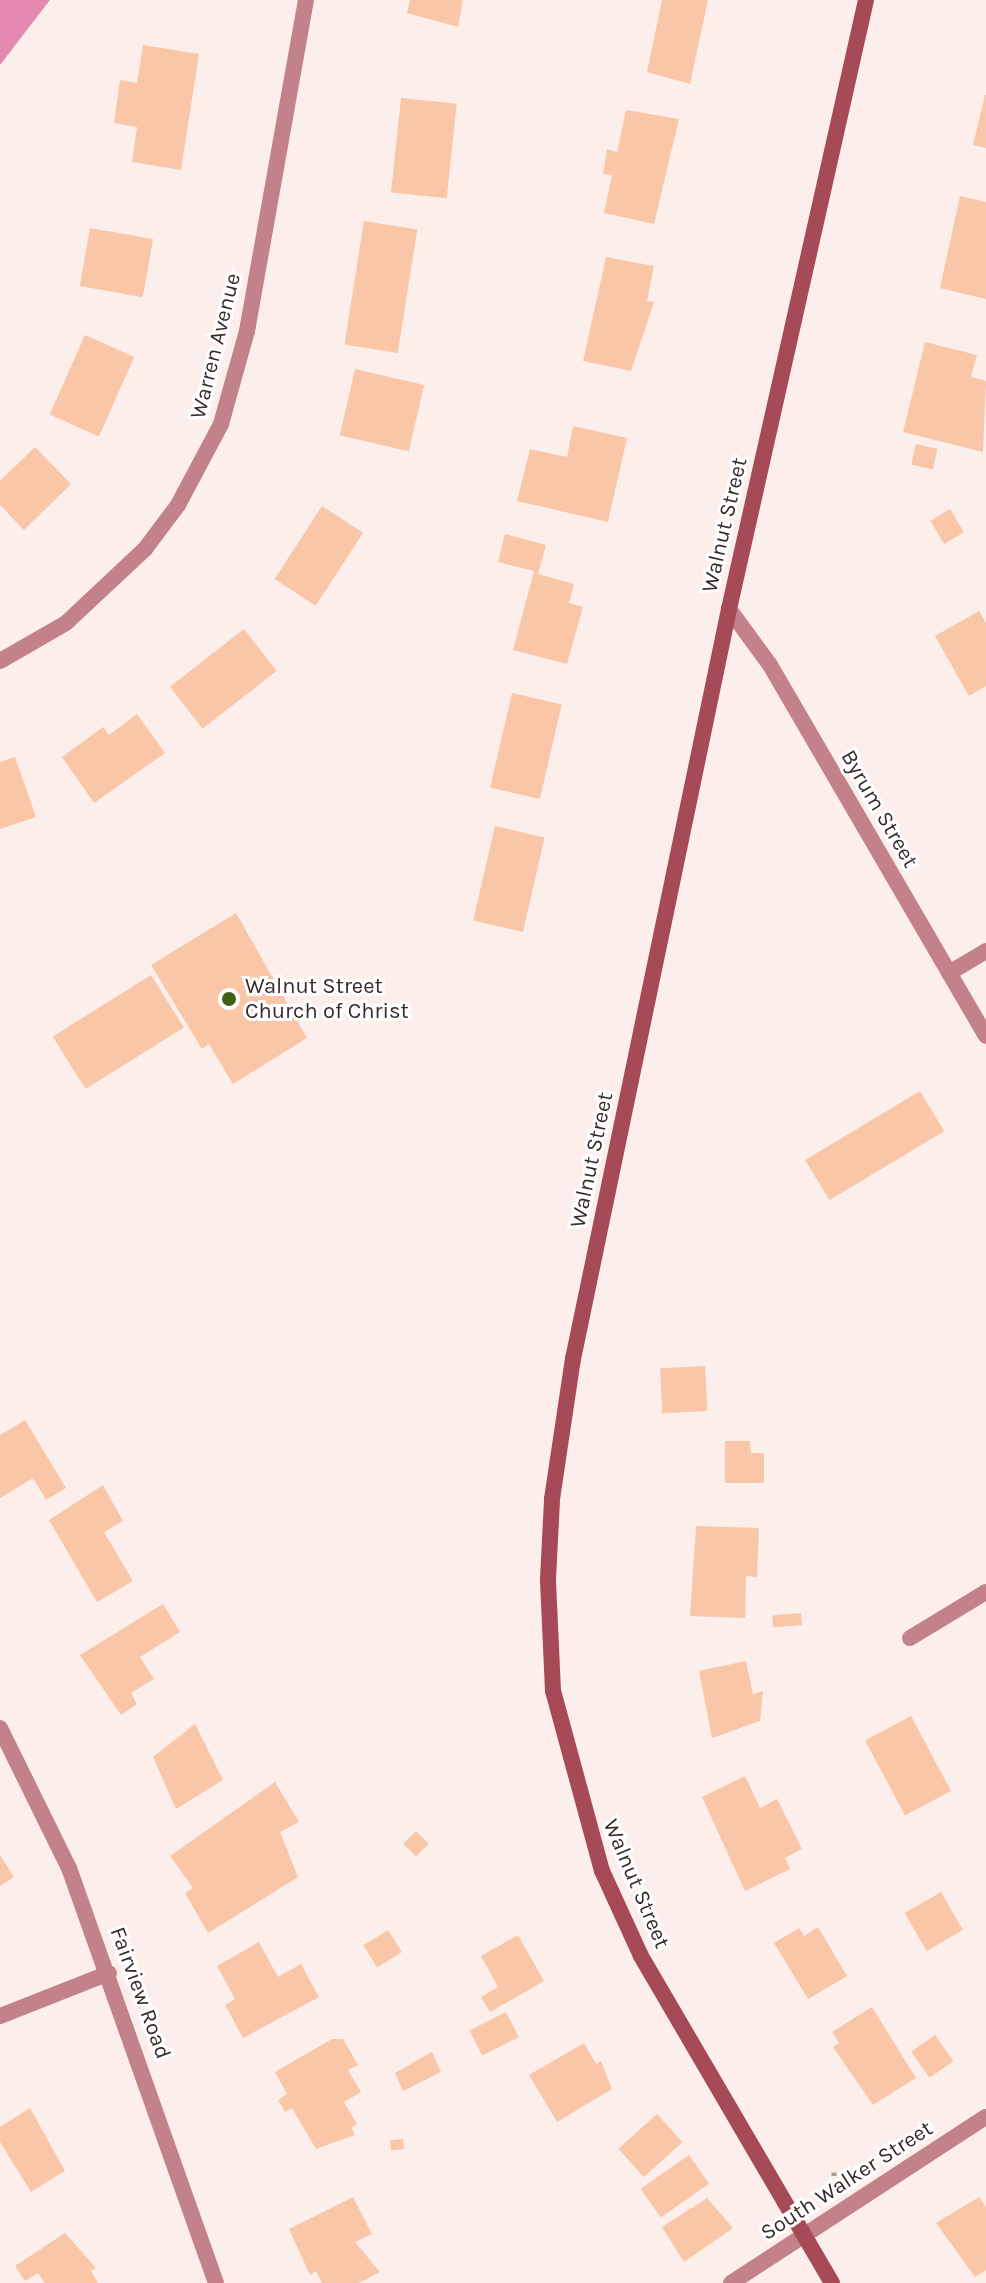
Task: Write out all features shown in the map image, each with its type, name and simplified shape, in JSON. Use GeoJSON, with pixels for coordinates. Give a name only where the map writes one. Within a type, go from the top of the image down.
{"type":"FeatureCollection","features":[{"type":"Feature","properties":{"kind":"main road","name":"Walnut Street"},"geometry":{"type":"LineString","coordinates":[[832,2283],[641,1956],[602,1871],[553,1691],[548,1635],[548,1540],[573,1359],[729,609],[866,0]]}},
{"type":"Feature","properties":{"kind":"street","name":"Warren Avenue"},"geometry":{"type":"LineString","coordinates":[[0,661],[66,623],[145,549],[178,505],[221,424],[247,331],[306,0]]}},
{"type":"Feature","properties":{"kind":"street","name":"Byrum Street"},"geometry":{"type":"LineString","coordinates":[[729,609],[770,665],[986,1036]]}},
{"type":"Feature","properties":{"kind":"street"},"geometry":{"type":"LineString","coordinates":[[949,973],[986,951]]}},
{"type":"Feature","properties":{"kind":"street"},"geometry":{"type":"LineString","coordinates":[[910,1638],[986,1592]]}},
{"type":"Feature","properties":{"kind":"street","name":"Fairview Road"},"geometry":{"type":"LineString","coordinates":[[0,1728],[48,1819],[109,1973],[216,2283]]}},
{"type":"Feature","properties":{"kind":"street"},"geometry":{"type":"LineString","coordinates":[[0,2016],[109,1973]]}},
{"type":"Feature","properties":{"kind":"street","name":"South Walker Street"},"geometry":{"type":"LineString","coordinates":[[731,2283],[986,2117]]}},
{"type":"Feature","properties":{"kind":"shaded area"},"geometry":{"type":"Polygon","coordinates":[[[0,0],[50,0],[0,65],[0,0]]]}},
{"type":"Feature","properties":{"kind":"building"},"geometry":{"type":"Polygon","coordinates":[[[410,0],[463,0],[458,27],[407,13],[410,0]]]}},
{"type":"Feature","properties":{"kind":"building"},"geometry":{"type":"Polygon","coordinates":[[[662,0],[708,0],[690,84],[647,72],[662,0]]]}},
{"type":"Feature","properties":{"kind":"building"},"geometry":{"type":"Polygon","coordinates":[[[143,45],[199,54],[181,170],[132,162],[137,127],[114,123],[120,80],[137,83],[143,45]]]}},
{"type":"Feature","properties":{"kind":"building"},"geometry":{"type":"Polygon","coordinates":[[[986,95],[986,148],[973,145],[986,95]]]}},
{"type":"Feature","properties":{"kind":"building"},"geometry":{"type":"Polygon","coordinates":[[[401,98],[457,104],[447,198],[391,192],[401,98]]]}},
{"type":"Feature","properties":{"kind":"building"},"geometry":{"type":"Polygon","coordinates":[[[626,110],[679,119],[654,224],[604,213],[612,175],[603,174],[607,149],[617,152],[626,110]]]}},
{"type":"Feature","properties":{"kind":"building"},"geometry":{"type":"Polygon","coordinates":[[[960,196],[986,202],[986,299],[940,288],[960,196]]]}},
{"type":"Feature","properties":{"kind":"building"},"geometry":{"type":"Polygon","coordinates":[[[364,221],[417,229],[398,353],[344,344],[364,221]]]}},
{"type":"Feature","properties":{"kind":"building"},"geometry":{"type":"Polygon","coordinates":[[[90,228],[153,239],[143,297],[80,286],[90,228]]]}},
{"type":"Feature","properties":{"kind":"building"},"geometry":{"type":"Polygon","coordinates":[[[606,257],[654,266],[647,301],[654,302],[631,371],[583,361],[606,257]]]}},
{"type":"Feature","properties":{"kind":"building"},"geometry":{"type":"Polygon","coordinates":[[[85,335],[134,357],[99,436],[50,414],[85,335]]]}},
{"type":"Feature","properties":{"kind":"building"},"geometry":{"type":"Polygon","coordinates":[[[925,342],[977,355],[971,377],[986,381],[983,452],[903,432],[925,342]]]}},
{"type":"Feature","properties":{"kind":"building"},"geometry":{"type":"Polygon","coordinates":[[[355,369],[424,385],[409,451],[340,435],[355,369]]]}},
{"type":"Feature","properties":{"kind":"building"},"geometry":{"type":"Polygon","coordinates":[[[573,426],[627,438],[608,522],[517,501],[530,449],[567,457],[573,426]]]}},
{"type":"Feature","properties":{"kind":"building"},"geometry":{"type":"Polygon","coordinates":[[[916,444],[937,449],[933,469],[911,464],[916,444]]]}},
{"type":"Feature","properties":{"kind":"building"},"geometry":{"type":"Polygon","coordinates":[[[35,447],[71,484],[24,530],[0,505],[0,481],[35,447]]]}},
{"type":"Feature","properties":{"kind":"building"},"geometry":{"type":"Polygon","coordinates":[[[322,506],[363,533],[316,606],[275,579],[322,506]]]}},
{"type":"Feature","properties":{"kind":"building"},"geometry":{"type":"Polygon","coordinates":[[[950,509],[964,532],[944,544],[930,521],[950,509]]]}},
{"type":"Feature","properties":{"kind":"building"},"geometry":{"type":"Polygon","coordinates":[[[505,534],[546,545],[538,574],[574,584],[569,603],[583,607],[567,664],[513,650],[534,571],[498,562],[505,534]]]}},
{"type":"Feature","properties":{"kind":"building"},"geometry":{"type":"Polygon","coordinates":[[[979,611],[986,623],[986,686],[969,696],[935,636],[979,611]]]}},
{"type":"Feature","properties":{"kind":"building"},"geometry":{"type":"Polygon","coordinates":[[[244,629],[277,671],[203,729],[170,687],[244,629]]]}},
{"type":"Feature","properties":{"kind":"building"},"geometry":{"type":"Polygon","coordinates":[[[512,693],[562,704],[540,799],[490,788],[512,693]]]}},
{"type":"Feature","properties":{"kind":"building"},"geometry":{"type":"Polygon","coordinates":[[[137,714],[165,753],[94,803],[62,757],[103,727],[109,735],[137,714]]]}},
{"type":"Feature","properties":{"kind":"building"},"geometry":{"type":"Polygon","coordinates":[[[15,757],[36,817],[0,829],[0,762],[15,757]]]}},
{"type":"Feature","properties":{"kind":"building"},"geometry":{"type":"Polygon","coordinates":[[[495,826],[545,837],[523,932],[473,921],[495,826]]]}},
{"type":"Feature","properties":{"kind":"building","name":"Walnut Street Church of Christ"},"geometry":{"type":"Polygon","coordinates":[[[236,913],[307,1038],[233,1084],[209,1044],[202,1049],[151,965],[236,913]]]}},
{"type":"Feature","properties":{"kind":"building"},"geometry":{"type":"Polygon","coordinates":[[[151,975],[184,1028],[85,1089],[53,1036],[151,975]]]}},
{"type":"Feature","properties":{"kind":"building"},"geometry":{"type":"Polygon","coordinates":[[[920,1091],[944,1131],[829,1200],[805,1160],[920,1091]]]}},
{"type":"Feature","properties":{"kind":"building"},"geometry":{"type":"Polygon","coordinates":[[[705,1366],[707,1411],[662,1413],[660,1368],[705,1366]]]}},
{"type":"Feature","properties":{"kind":"building"},"geometry":{"type":"Polygon","coordinates":[[[25,1420],[66,1488],[46,1500],[33,1478],[0,1498],[0,1435],[25,1420]]]}},
{"type":"Feature","properties":{"kind":"building"},"geometry":{"type":"Polygon","coordinates":[[[725,1441],[750,1441],[751,1453],[764,1453],[764,1483],[725,1483],[725,1441]]]}},
{"type":"Feature","properties":{"kind":"building"},"geometry":{"type":"Polygon","coordinates":[[[103,1485],[123,1521],[104,1532],[133,1581],[97,1602],[49,1520],[103,1485]]]}},
{"type":"Feature","properties":{"kind":"building"},"geometry":{"type":"Polygon","coordinates":[[[696,1526],[759,1528],[757,1577],[746,1576],[745,1618],[690,1616],[696,1526]]]}},
{"type":"Feature","properties":{"kind":"building"},"geometry":{"type":"Polygon","coordinates":[[[163,1604],[180,1632],[140,1657],[154,1679],[131,1693],[137,1704],[121,1715],[80,1655],[163,1604]]]}},
{"type":"Feature","properties":{"kind":"building"},"geometry":{"type":"Polygon","coordinates":[[[801,1613],[802,1625],[773,1627],[772,1616],[801,1613]]]}},
{"type":"Feature","properties":{"kind":"building"},"geometry":{"type":"Polygon","coordinates":[[[746,1661],[753,1694],[763,1691],[760,1721],[712,1738],[699,1671],[746,1661]]]}},
{"type":"Feature","properties":{"kind":"building"},"geometry":{"type":"Polygon","coordinates":[[[911,1716],[951,1791],[905,1815],[865,1740],[911,1716]]]}},
{"type":"Feature","properties":{"kind":"building"},"geometry":{"type":"Polygon","coordinates":[[[195,1724],[223,1780],[176,1809],[153,1757],[195,1724]]]}},
{"type":"Feature","properties":{"kind":"building"},"geometry":{"type":"Polygon","coordinates":[[[745,1776],[760,1808],[777,1799],[802,1849],[785,1858],[790,1869],[745,1891],[702,1797],[745,1776]]]}},
{"type":"Feature","properties":{"kind":"building"},"geometry":{"type":"Polygon","coordinates":[[[275,1782],[299,1822],[280,1832],[298,1877],[208,1933],[185,1893],[193,1888],[170,1856],[275,1782]]]}},
{"type":"Feature","properties":{"kind":"building"},"geometry":{"type":"Polygon","coordinates":[[[416,1831],[429,1844],[416,1856],[403,1844],[416,1831]]]}},
{"type":"Feature","properties":{"kind":"building"},"geometry":{"type":"Polygon","coordinates":[[[0,1855],[14,1877],[0,1886],[0,1855]]]}},
{"type":"Feature","properties":{"kind":"building"},"geometry":{"type":"Polygon","coordinates":[[[941,1892],[963,1930],[927,1951],[905,1913],[941,1892]]]}},
{"type":"Feature","properties":{"kind":"building"},"geometry":{"type":"Polygon","coordinates":[[[818,1927],[847,1976],[808,1999],[774,1943],[799,1928],[804,1936],[818,1927]]]}},
{"type":"Feature","properties":{"kind":"building"},"geometry":{"type":"Polygon","coordinates":[[[388,1930],[402,1952],[377,1967],[363,1945],[388,1930]]]}},
{"type":"Feature","properties":{"kind":"building"},"geometry":{"type":"Polygon","coordinates":[[[518,1935],[544,1981],[490,2012],[481,1997],[498,1987],[481,1956],[518,1935]]]}},
{"type":"Feature","properties":{"kind":"building"},"geometry":{"type":"Polygon","coordinates":[[[259,1942],[278,1977],[301,1964],[319,1997],[243,2038],[225,2005],[235,1999],[217,1966],[259,1942]]]}},
{"type":"Feature","properties":{"kind":"building"},"geometry":{"type":"Polygon","coordinates":[[[872,2007],[916,2078],[873,2105],[833,2047],[839,2043],[832,2032],[872,2007]]]}},
{"type":"Feature","properties":{"kind":"building"},"geometry":{"type":"Polygon","coordinates":[[[506,2012],[519,2037],[482,2056],[469,2031],[506,2012]]]}},
{"type":"Feature","properties":{"kind":"building"},"geometry":{"type":"Polygon","coordinates":[[[935,2035],[953,2061],[930,2078],[911,2052],[935,2035]]]}},
{"type":"Feature","properties":{"kind":"building"},"geometry":{"type":"Polygon","coordinates":[[[332,2039],[343,2039],[358,2065],[348,2070],[361,2092],[344,2102],[357,2124],[351,2128],[355,2135],[316,2149],[292,2108],[285,2112],[278,2100],[287,2094],[275,2072],[332,2039]]]}},
{"type":"Feature","properties":{"kind":"building"},"geometry":{"type":"Polygon","coordinates":[[[584,2043],[596,2064],[601,2061],[612,2089],[557,2122],[529,2075],[584,2043]]]}},
{"type":"Feature","properties":{"kind":"building"},"geometry":{"type":"Polygon","coordinates":[[[432,2052],[441,2072],[403,2091],[395,2073],[432,2052]]]}},
{"type":"Feature","properties":{"kind":"building"},"geometry":{"type":"Polygon","coordinates":[[[30,2108],[65,2171],[31,2192],[0,2142],[0,2127],[30,2108]]]}},
{"type":"Feature","properties":{"kind":"building"},"geometry":{"type":"Polygon","coordinates":[[[657,2114],[682,2142],[644,2177],[618,2149],[657,2114]]]}},
{"type":"Feature","properties":{"kind":"building"},"geometry":{"type":"Polygon","coordinates":[[[403,2139],[404,2149],[391,2150],[390,2140],[403,2139]]]}},
{"type":"Feature","properties":{"kind":"building"},"geometry":{"type":"Polygon","coordinates":[[[689,2155],[709,2184],[661,2218],[641,2189],[689,2155]]]}},
{"type":"Feature","properties":{"kind":"building"},"geometry":{"type":"Polygon","coordinates":[[[353,2197],[372,2234],[355,2242],[380,2272],[359,2283],[322,2283],[316,2271],[310,2275],[289,2229],[353,2197]]]}},
{"type":"Feature","properties":{"kind":"building"},"geometry":{"type":"Polygon","coordinates":[[[979,2197],[986,2207],[986,2270],[975,2277],[936,2223],[979,2197]]]}},
{"type":"Feature","properties":{"kind":"building"},"geometry":{"type":"Polygon","coordinates":[[[707,2198],[733,2228],[684,2262],[662,2227],[707,2198]]]}},
{"type":"Feature","properties":{"kind":"building"},"geometry":{"type":"Polygon","coordinates":[[[65,2233],[96,2268],[91,2271],[98,2283],[45,2283],[38,2273],[25,2281],[15,2266],[65,2233]]]}},
{"type":"Feature","properties":{"kind":"place","name":"Walnut Street Church of Christ"},"geometry":{"type":"Point","coordinates":[229,999]}}]}
